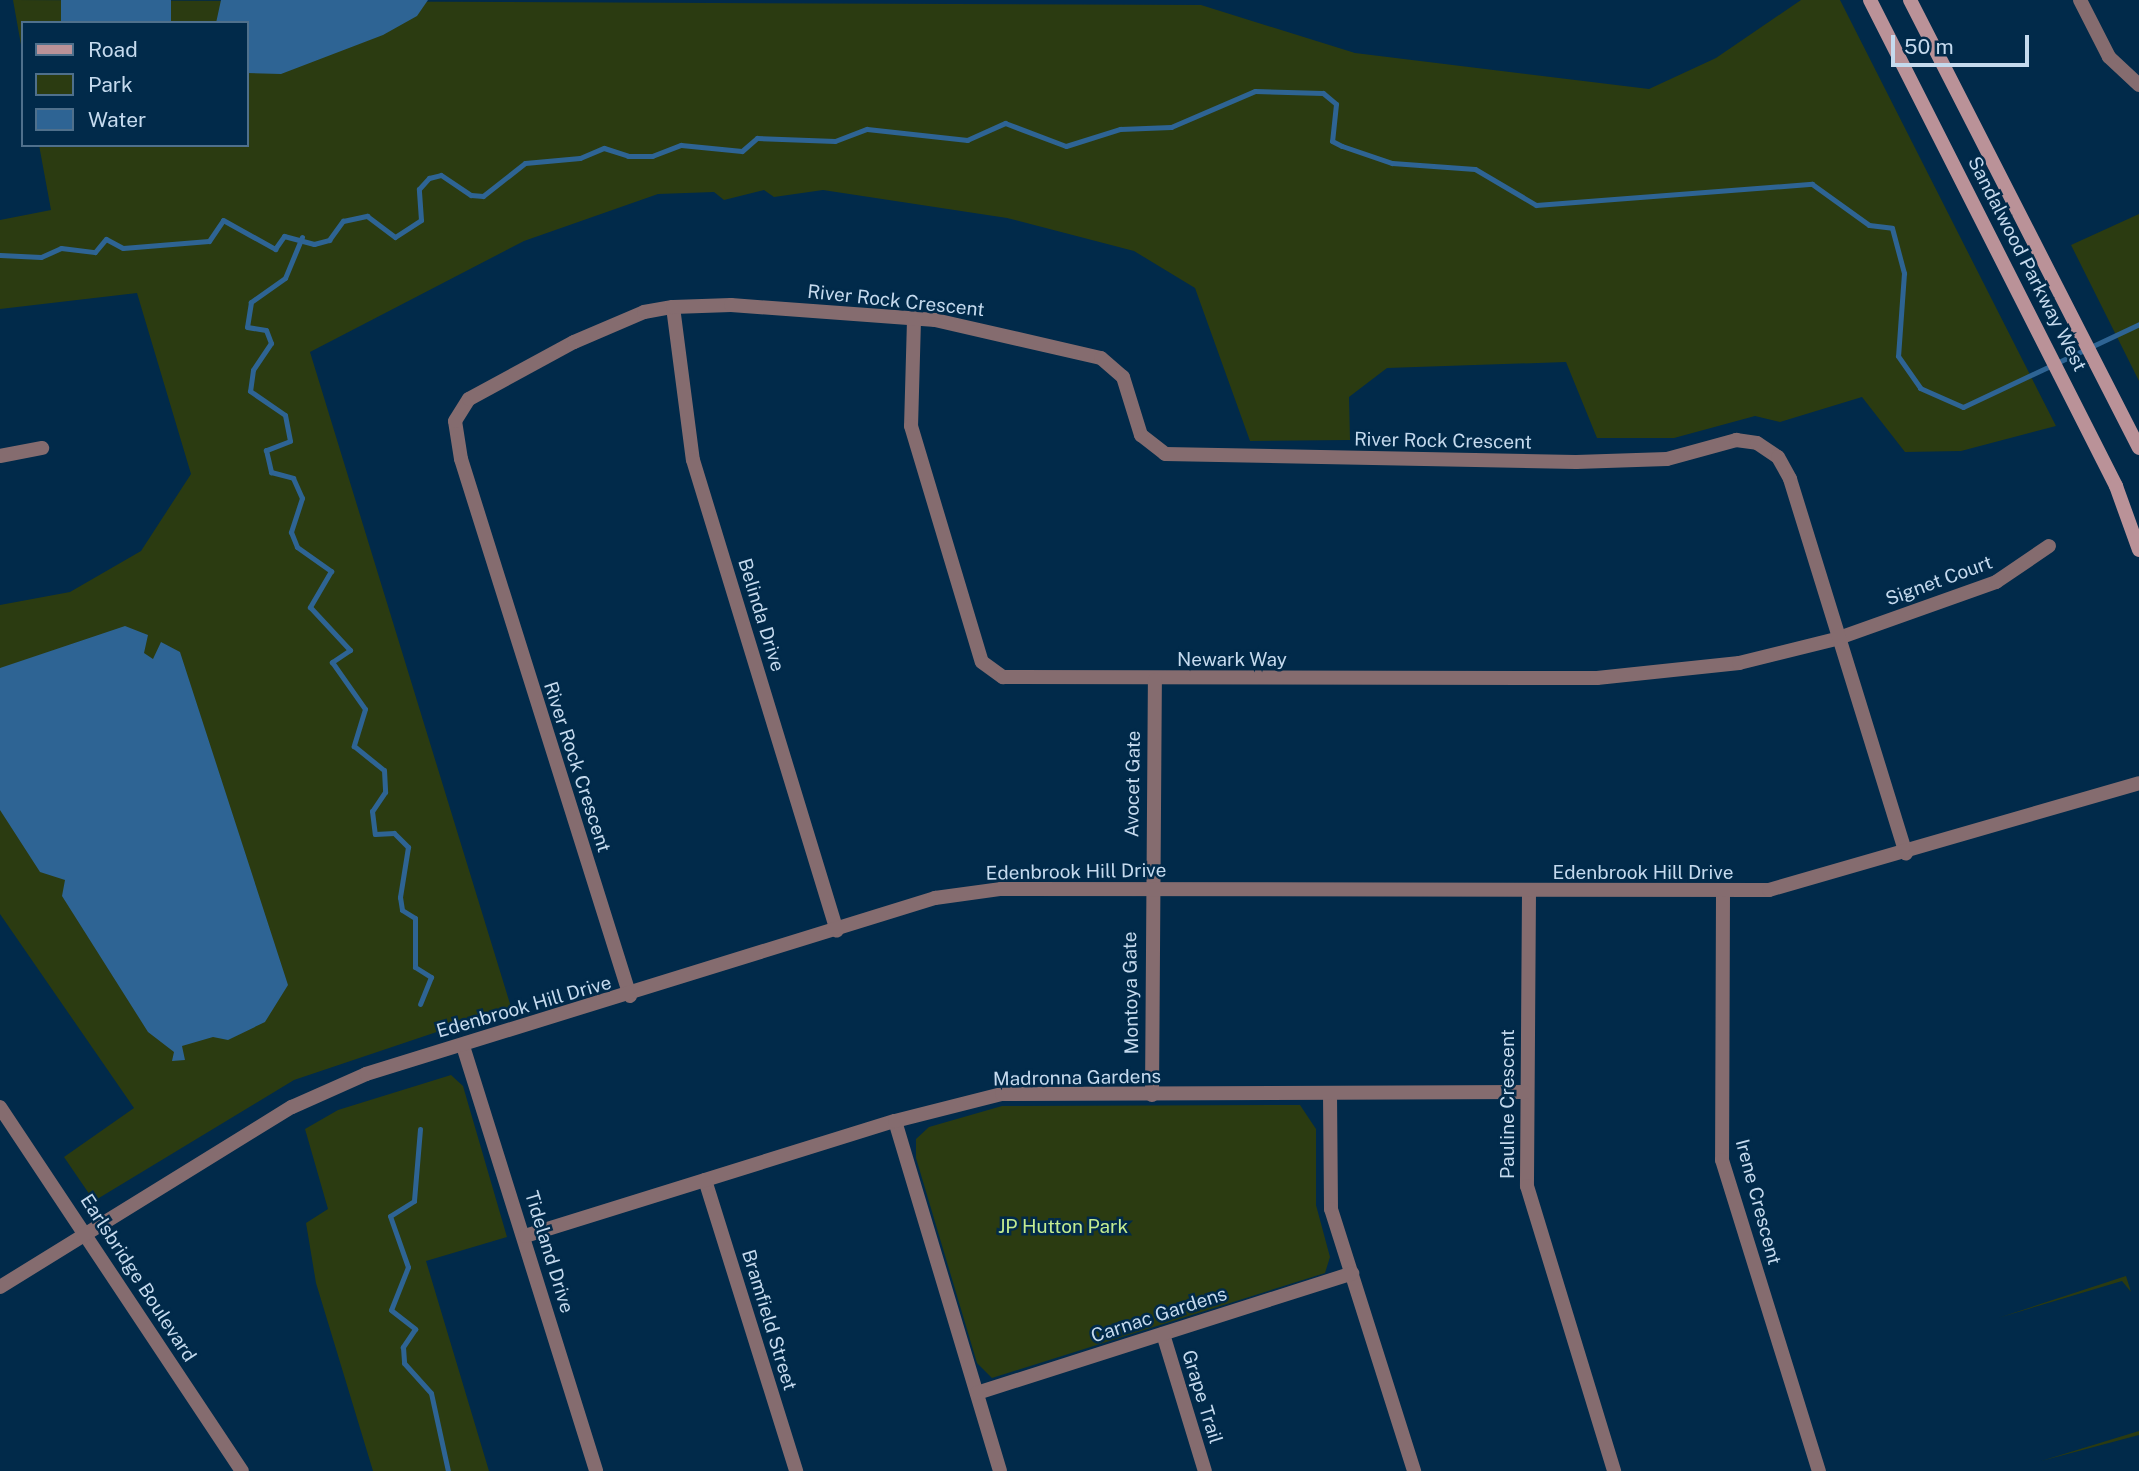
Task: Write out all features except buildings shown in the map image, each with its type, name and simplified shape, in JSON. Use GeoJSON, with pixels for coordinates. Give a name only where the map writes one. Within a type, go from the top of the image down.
{"type":"FeatureCollection","features":[{"type":"Feature","properties":{"kind":"main road","name":"Sandalwood Parkway West"},"geometry":{"type":"LineString","coordinates":[[1870,0],[2084,421],[2139,550]]}},
{"type":"Feature","properties":{"kind":"main road","name":"Sandalwood Parkway West"},"geometry":{"type":"LineString","coordinates":[[1910,0],[2119,401],[2139,448]]}},
{"type":"Feature","properties":{"kind":"street"},"geometry":{"type":"LineString","coordinates":[[2080,0],[2109,57],[2139,85]]}},
{"type":"Feature","properties":{"kind":"street","name":"River Rock Crescent"},"geometry":{"type":"LineString","coordinates":[[630,996],[465,471],[455,421],[469,399],[574,342],[644,312],[673,307],[731,305],[990,329],[1101,358],[1123,377],[1141,435],[1165,454],[1576,462],[1667,459],[1736,440],[1757,443],[1778,457],[1790,479],[1836,639],[1906,853]]}},
{"type":"Feature","properties":{"kind":"street","name":"Belinda Drive"},"geometry":{"type":"LineString","coordinates":[[673,307],[693,460],[837,930]]}},
{"type":"Feature","properties":{"kind":"street","name":"Newark Way"},"geometry":{"type":"LineString","coordinates":[[914,320],[911,426],[982,662],[1003,677],[1155,680],[1597,678],[1739,663],[1836,639]]}},
{"type":"Feature","properties":{"kind":"street"},"geometry":{"type":"LineString","coordinates":[[0,456],[42,448]]}},
{"type":"Feature","properties":{"kind":"street","name":"Signet Court"},"geometry":{"type":"LineString","coordinates":[[1836,639],[1996,582],[2049,546]]}},
{"type":"Feature","properties":{"kind":"street","name":"Avocet Gate"},"geometry":{"type":"LineString","coordinates":[[1150,890],[1155,680]]}},
{"type":"Feature","properties":{"kind":"street","name":"Edenbrook Hill Drive"},"geometry":{"type":"LineString","coordinates":[[0,1287],[292,1107],[366,1074],[630,996],[948,896],[1150,890],[1723,892],[1807,883],[2139,783]]}},
{"type":"Feature","properties":{"kind":"street","name":"Montoya Gate"},"geometry":{"type":"LineString","coordinates":[[1150,890],[1152,1095]]}},
{"type":"Feature","properties":{"kind":"street","name":"Pauline Crescent"},"geometry":{"type":"LineString","coordinates":[[1529,892],[1525,1092],[1527,1186],[1614,1471]]}},
{"type":"Feature","properties":{"kind":"street","name":"Irene Crescent"},"geometry":{"type":"LineString","coordinates":[[1723,892],[1723,1160],[1819,1471]]}},
{"type":"Feature","properties":{"kind":"street","name":"Tideland Drive"},"geometry":{"type":"LineString","coordinates":[[463,1046],[596,1471]]}},
{"type":"Feature","properties":{"kind":"street","name":"Madronna Gardens"},"geometry":{"type":"LineString","coordinates":[[524,1236],[895,1121],[1002,1094],[1525,1092]]}},
{"type":"Feature","properties":{"kind":"street"},"geometry":{"type":"LineString","coordinates":[[1330,1094],[1331,1209],[1414,1471]]}},
{"type":"Feature","properties":{"kind":"street","name":"Earlsbridge Boulevard"},"geometry":{"type":"LineString","coordinates":[[0,1107],[87,1234],[242,1471]]}},
{"type":"Feature","properties":{"kind":"street"},"geometry":{"type":"LineString","coordinates":[[895,1121],[1000,1471]]}},
{"type":"Feature","properties":{"kind":"street","name":"Bramfield Street"},"geometry":{"type":"LineString","coordinates":[[705,1180],[796,1471]]}},
{"type":"Feature","properties":{"kind":"street","name":"Carnac Gardens"},"geometry":{"type":"LineString","coordinates":[[977,1393],[1352,1273]]}},
{"type":"Feature","properties":{"kind":"street","name":"Grape Trail"},"geometry":{"type":"LineString","coordinates":[[1163,1334],[1205,1471]]}},
{"type":"Feature","properties":{"kind":"green space"},"geometry":{"type":"Polygon","coordinates":[[[13,0],[1201,5],[1355,53],[1649,89],[1716,58],[1801,0],[1840,0],[2056,426],[1961,451],[1905,452],[1862,397],[1780,422],[1755,416],[1674,438],[1597,438],[1566,362],[1387,368],[1349,397],[1350,440],[1250,441],[1195,288],[1134,251],[1007,218],[823,190],[774,197],[764,190],[724,200],[714,192],[658,194],[524,241],[310,352],[511,1007],[294,1080],[94,1201],[64,1157],[134,1108],[0,914],[0,605],[70,592],[141,551],[191,474],[137,293],[0,309],[0,220],[51,210],[39,147],[248,147],[248,21],[21,21],[21,45],[13,0]]]}},
{"type":"Feature","properties":{"kind":"green space"},"geometry":{"type":"Polygon","coordinates":[[[2139,214],[2139,381],[2071,245],[2139,214]]]}},
{"type":"Feature","properties":{"kind":"green space"},"geometry":{"type":"Polygon","coordinates":[[[451,1075],[463,1086],[507,1237],[426,1261],[489,1471],[373,1471],[316,1283],[306,1223],[328,1209],[305,1129],[338,1110],[451,1075]]]}},
{"type":"Feature","properties":{"kind":"green space","name":"JP Hutton Park"},"geometry":{"type":"Polygon","coordinates":[[[1300,1105],[1316,1129],[1316,1205],[1330,1257],[1325,1273],[992,1378],[977,1363],[916,1158],[916,1139],[929,1127],[1002,1106],[1300,1105]]]}},
{"type":"Feature","properties":{"kind":"green space"},"geometry":{"type":"Polygon","coordinates":[[[2126,1276],[2131,1292],[2122,1281],[1998,1318],[2126,1276]]]}},
{"type":"Feature","properties":{"kind":"green space"},"geometry":{"type":"Polygon","coordinates":[[[2139,1431],[2139,1435],[2041,1461],[2139,1431]]]}},
{"type":"Feature","properties":{"kind":"water"},"geometry":{"type":"Polygon","coordinates":[[[61,0],[171,0],[171,21],[61,21],[61,0]]]}},
{"type":"Feature","properties":{"kind":"water"},"geometry":{"type":"Polygon","coordinates":[[[221,0],[428,0],[417,16],[383,35],[281,74],[248,73],[248,21],[216,21],[221,0]]]}},
{"type":"Feature","properties":{"kind":"water"},"geometry":{"type":"Polygon","coordinates":[[[125,626],[148,635],[144,653],[153,659],[161,642],[180,652],[288,985],[265,1022],[228,1040],[213,1037],[182,1046],[185,1060],[172,1061],[174,1052],[148,1032],[62,896],[65,880],[40,872],[0,810],[0,668],[125,626]]]}},
{"type":"Feature","properties":{"kind":"waterway"},"geometry":{"type":"LineString","coordinates":[[0,255],[41,257],[61,248],[95,252],[106,239],[123,248],[209,241],[223,220],[275,249],[284,236],[314,244],[329,240],[343,221],[367,216],[395,237],[421,220],[419,189],[429,178],[441,175],[471,195],[483,196],[525,163],[580,158],[604,148],[628,156],[652,156],[681,145],[742,151],[757,138],[835,141],[867,129],[967,140],[1005,123],[1066,146],[1120,129],[1171,127],[1255,91],[1323,93],[1336,104],[1332,141],[1392,163],[1475,169],[1536,205],[1812,184],[1869,225],[1892,228],[1904,273],[1898,356],[1920,388],[1963,407],[2139,324]]}},
{"type":"Feature","properties":{"kind":"waterway"},"geometry":{"type":"LineString","coordinates":[[302,237],[285,278],[251,302],[247,327],[266,330],[271,343],[253,370],[250,391],[285,415],[290,441],[266,450],[271,472],[293,478],[302,498],[291,532],[297,547],[331,571],[310,607],[350,650],[332,662],[365,709],[354,746],[384,770],[385,792],[372,811],[375,834],[394,833],[408,847],[400,897],[402,910],[415,918],[415,967],[431,977],[420,1004]]}},
{"type":"Feature","properties":{"kind":"waterway"},"geometry":{"type":"LineString","coordinates":[[420,1129],[414,1201],[390,1216],[408,1267],[391,1310],[415,1329],[403,1347],[404,1363],[431,1393],[448,1471]]}}]}
